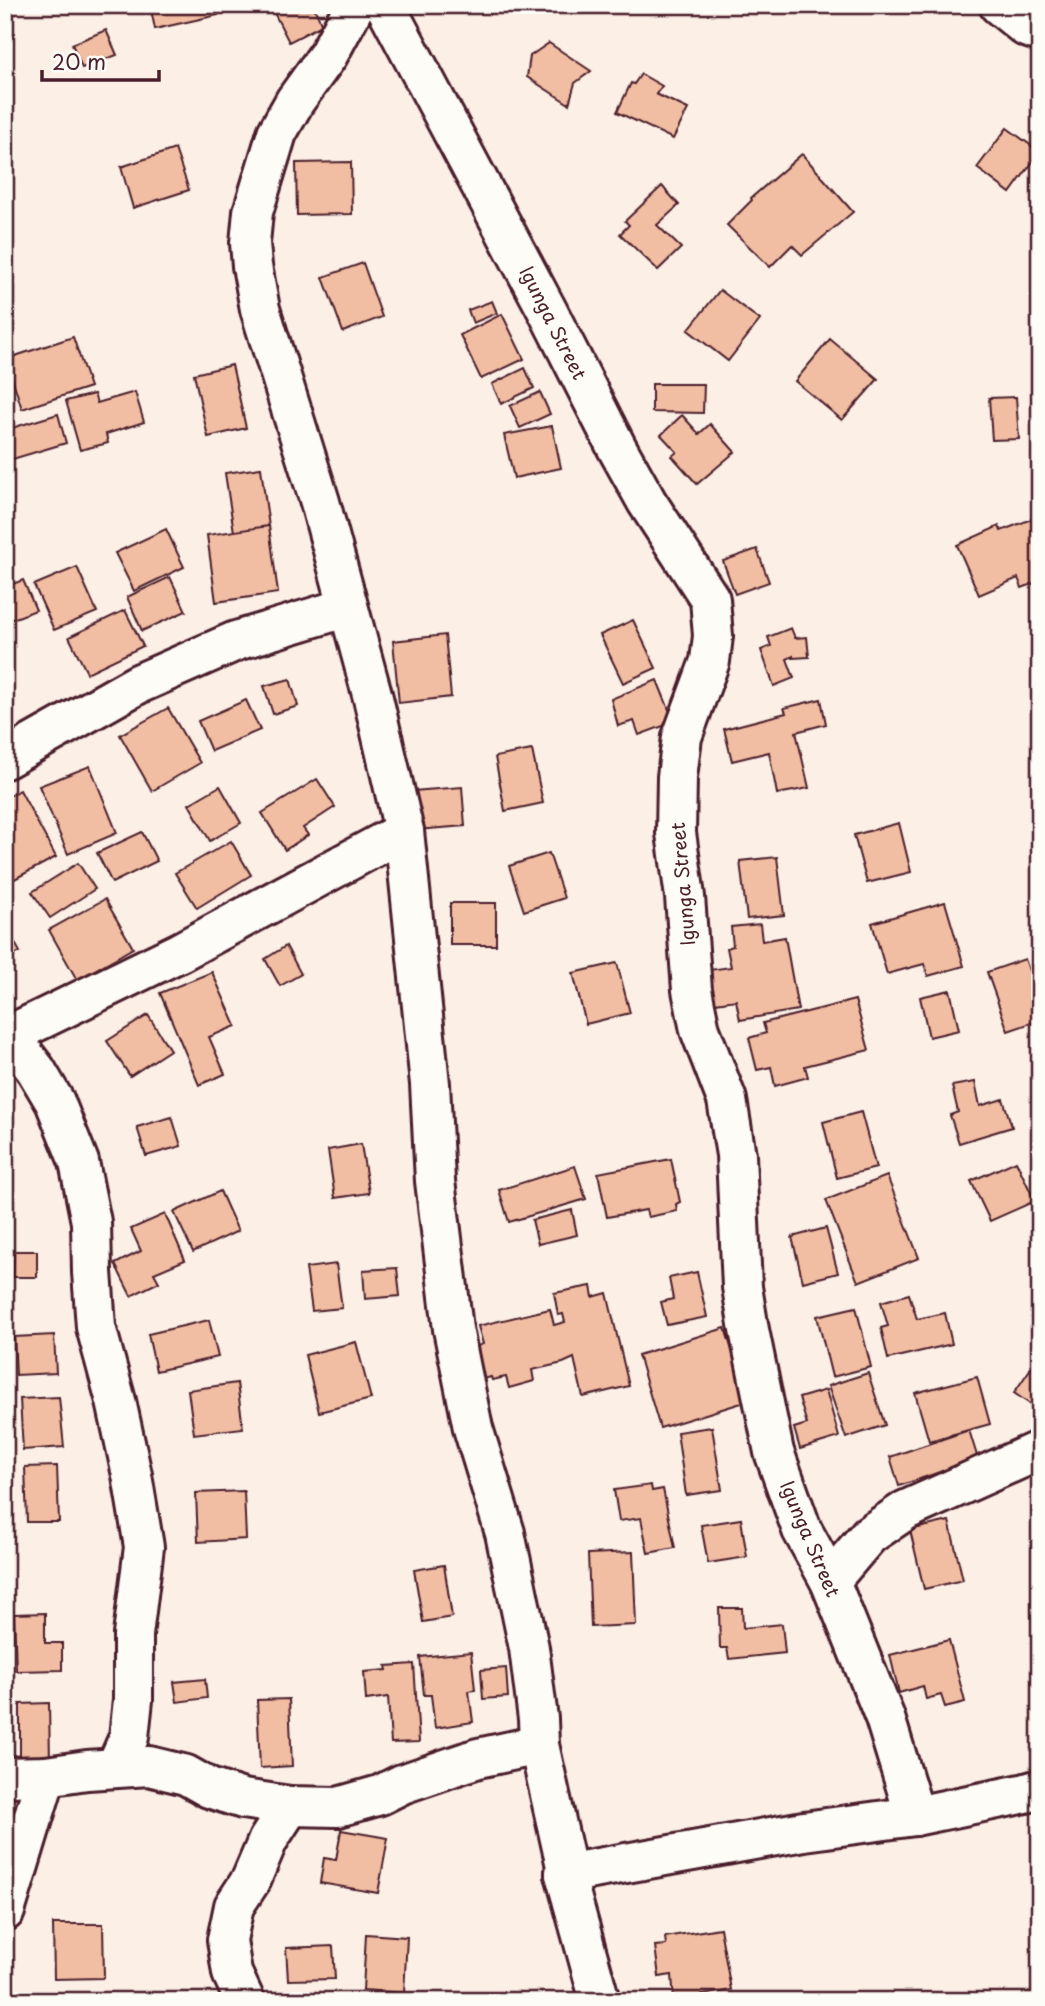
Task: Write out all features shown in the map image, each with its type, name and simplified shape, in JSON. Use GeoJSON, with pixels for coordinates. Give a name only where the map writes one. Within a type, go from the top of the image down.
{"type":"FeatureCollection","features":[{"type":"Feature","properties":{"kind":"street"},"geometry":{"type":"LineString","coordinates":[[355,5],[328,55],[295,101],[277,133],[253,212],[250,243],[260,309],[320,502],[380,723],[404,831],[430,1084],[435,1181],[445,1278],[460,1373],[472,1428],[505,1533],[529,1648],[539,1745],[566,1866],[565,1874],[600,2001]]}},
{"type":"Feature","properties":{"kind":"street","name":"Igunga Street"},"geometry":{"type":"LineString","coordinates":[[385,5],[617,448],[647,502],[710,599],[713,636],[710,661],[682,737],[677,777],[676,833],[685,897],[692,990],[700,1030],[727,1100],[736,1155],[742,1287],[774,1452],[802,1530],[830,1581],[885,1718],[915,1816]]}},
{"type":"Feature","properties":{"kind":"street"},"geometry":{"type":"LineString","coordinates":[[999,5],[1026,27],[1040,33]]}},
{"type":"Feature","properties":{"kind":"street"},"geometry":{"type":"LineString","coordinates":[[5,759],[138,684],[223,646],[348,607]]}},
{"type":"Feature","properties":{"kind":"street"},"geometry":{"type":"LineString","coordinates":[[116,1767],[129,1737],[133,1700],[133,1635],[144,1547],[121,1426],[96,1327],[91,1223],[79,1163],[55,1102],[36,1070],[7,1036],[180,952],[404,831]]}},
{"type":"Feature","properties":{"kind":"street"},"geometry":{"type":"LineString","coordinates":[[830,1581],[869,1535],[906,1510],[1040,1450]]}},
{"type":"Feature","properties":{"kind":"street"},"geometry":{"type":"LineString","coordinates":[[5,1777],[46,1776],[116,1767],[149,1766],[186,1775],[209,1788],[231,1795],[290,1806],[338,1807],[380,1795],[402,1784],[478,1758],[539,1745]]}},
{"type":"Feature","properties":{"kind":"street"},"geometry":{"type":"LineString","coordinates":[[5,1912],[46,1776]]}},
{"type":"Feature","properties":{"kind":"street"},"geometry":{"type":"LineString","coordinates":[[565,1874],[804,1831],[1028,1797]]}},
{"type":"Feature","properties":{"kind":"street"},"geometry":{"type":"LineString","coordinates":[[245,2001],[232,1973],[227,1940],[234,1906],[251,1881],[268,1840],[290,1806]]}},
{"type":"Feature","properties":{"kind":"building"},"geometry":{"type":"Polygon","coordinates":[[[150,5],[215,5],[218,15],[155,29],[150,5]]]}},
{"type":"Feature","properties":{"kind":"building"},"geometry":{"type":"Polygon","coordinates":[[[270,5],[313,5],[322,25],[289,42],[270,5]]]}},
{"type":"Feature","properties":{"kind":"building"},"geometry":{"type":"Polygon","coordinates":[[[106,30],[117,55],[82,68],[72,44],[106,30]]]}},
{"type":"Feature","properties":{"kind":"building"},"geometry":{"type":"Polygon","coordinates":[[[549,43],[591,71],[575,83],[569,104],[527,77],[530,56],[549,43]]]}},
{"type":"Feature","properties":{"kind":"building"},"geometry":{"type":"Polygon","coordinates":[[[641,74],[662,86],[656,94],[688,109],[673,139],[617,112],[631,83],[634,84],[641,74]]]}},
{"type":"Feature","properties":{"kind":"building"},"geometry":{"type":"Polygon","coordinates":[[[1007,128],[1040,152],[1010,193],[977,168],[1007,128]]]}},
{"type":"Feature","properties":{"kind":"building"},"geometry":{"type":"Polygon","coordinates":[[[175,149],[189,190],[133,208],[121,167],[175,149]]]}},
{"type":"Feature","properties":{"kind":"building"},"geometry":{"type":"Polygon","coordinates":[[[802,154],[853,212],[802,255],[792,245],[770,267],[727,225],[751,198],[802,154]]]}},
{"type":"Feature","properties":{"kind":"building"},"geometry":{"type":"Polygon","coordinates":[[[351,162],[352,214],[297,215],[296,163],[351,162]]]}},
{"type":"Feature","properties":{"kind":"building"},"geometry":{"type":"Polygon","coordinates":[[[662,186],[679,205],[657,225],[681,248],[658,270],[620,234],[629,225],[625,221],[662,186]]]}},
{"type":"Feature","properties":{"kind":"building"},"geometry":{"type":"Polygon","coordinates":[[[363,263],[382,317],[343,332],[323,277],[363,263]]]}},
{"type":"Feature","properties":{"kind":"building"},"geometry":{"type":"Polygon","coordinates":[[[720,290],[760,320],[728,361],[688,330],[720,290]]]}},
{"type":"Feature","properties":{"kind":"building"},"geometry":{"type":"Polygon","coordinates":[[[492,301],[497,313],[473,323],[468,310],[492,301]]]}},
{"type":"Feature","properties":{"kind":"building"},"geometry":{"type":"Polygon","coordinates":[[[502,314],[524,359],[481,379],[460,335],[502,314]]]}},
{"type":"Feature","properties":{"kind":"building"},"geometry":{"type":"Polygon","coordinates":[[[73,337],[90,387],[22,409],[6,359],[73,337]]]}},
{"type":"Feature","properties":{"kind":"building"},"geometry":{"type":"Polygon","coordinates":[[[830,339],[878,379],[842,420],[795,381],[830,339]]]}},
{"type":"Feature","properties":{"kind":"building"},"geometry":{"type":"Polygon","coordinates":[[[232,365],[246,428],[208,437],[194,374],[232,365]]]}},
{"type":"Feature","properties":{"kind":"building"},"geometry":{"type":"Polygon","coordinates":[[[525,368],[534,388],[501,404],[492,384],[525,368]]]}},
{"type":"Feature","properties":{"kind":"building"},"geometry":{"type":"Polygon","coordinates":[[[652,384],[704,384],[703,413],[652,412],[652,384]]]}},
{"type":"Feature","properties":{"kind":"building"},"geometry":{"type":"Polygon","coordinates":[[[135,392],[144,422],[106,434],[108,443],[80,450],[66,401],[94,394],[97,403],[135,392]]]}},
{"type":"Feature","properties":{"kind":"building"},"geometry":{"type":"Polygon","coordinates":[[[540,392],[550,414],[520,428],[510,406],[540,392]]]}},
{"type":"Feature","properties":{"kind":"building"},"geometry":{"type":"Polygon","coordinates":[[[1016,397],[1019,439],[992,440],[989,398],[1016,397]]]}},
{"type":"Feature","properties":{"kind":"building"},"geometry":{"type":"Polygon","coordinates":[[[58,414],[66,443],[6,461],[5,430],[58,414]]]}},
{"type":"Feature","properties":{"kind":"building"},"geometry":{"type":"Polygon","coordinates":[[[682,415],[699,434],[710,424],[735,452],[697,484],[672,456],[677,452],[661,435],[682,415]]]}},
{"type":"Feature","properties":{"kind":"building"},"geometry":{"type":"Polygon","coordinates":[[[552,426],[561,468],[514,478],[504,435],[552,426]]]}},
{"type":"Feature","properties":{"kind":"building"},"geometry":{"type":"Polygon","coordinates":[[[261,468],[269,527],[234,532],[225,473],[261,468]]]}},
{"type":"Feature","properties":{"kind":"building"},"geometry":{"type":"Polygon","coordinates":[[[5,477],[11,508],[5,509],[5,477]]]}},
{"type":"Feature","properties":{"kind":"building"},"geometry":{"type":"Polygon","coordinates":[[[1034,518],[1040,533],[1040,581],[1022,588],[1018,578],[979,595],[957,545],[999,526],[1001,531],[1034,518]]]}},
{"type":"Feature","properties":{"kind":"building"},"geometry":{"type":"Polygon","coordinates":[[[269,526],[278,593],[216,602],[207,535],[269,526]]]}},
{"type":"Feature","properties":{"kind":"building"},"geometry":{"type":"Polygon","coordinates":[[[166,529],[184,567],[134,591],[115,553],[166,529]]]}},
{"type":"Feature","properties":{"kind":"building"},"geometry":{"type":"Polygon","coordinates":[[[757,549],[769,582],[735,594],[723,561],[757,549]]]}},
{"type":"Feature","properties":{"kind":"building"},"geometry":{"type":"Polygon","coordinates":[[[77,567],[97,612],[54,630],[34,585],[77,567]]]}},
{"type":"Feature","properties":{"kind":"building"},"geometry":{"type":"Polygon","coordinates":[[[170,577],[186,611],[142,631],[127,597],[170,577]]]}},
{"type":"Feature","properties":{"kind":"building"},"geometry":{"type":"Polygon","coordinates":[[[23,580],[36,610],[5,622],[5,587],[23,580]]]}},
{"type":"Feature","properties":{"kind":"building"},"geometry":{"type":"Polygon","coordinates":[[[125,610],[143,646],[87,673],[69,637],[125,610]]]}},
{"type":"Feature","properties":{"kind":"building"},"geometry":{"type":"Polygon","coordinates":[[[633,620],[656,668],[623,683],[600,635],[633,620]]]}},
{"type":"Feature","properties":{"kind":"building"},"geometry":{"type":"Polygon","coordinates":[[[791,628],[795,638],[807,637],[809,657],[793,656],[787,659],[794,678],[774,686],[761,650],[771,646],[768,637],[791,628]]]}},
{"type":"Feature","properties":{"kind":"building"},"geometry":{"type":"Polygon","coordinates":[[[445,635],[451,697],[399,703],[393,641],[445,635]]]}},
{"type":"Feature","properties":{"kind":"building"},"geometry":{"type":"Polygon","coordinates":[[[290,679],[298,706],[273,714],[264,686],[290,679]]]}},
{"type":"Feature","properties":{"kind":"building"},"geometry":{"type":"Polygon","coordinates":[[[657,680],[674,722],[639,735],[634,721],[618,726],[611,699],[657,680]]]}},
{"type":"Feature","properties":{"kind":"building"},"geometry":{"type":"Polygon","coordinates":[[[821,699],[826,724],[796,732],[809,788],[777,794],[769,752],[732,761],[724,729],[786,713],[784,708],[821,699]]]}},
{"type":"Feature","properties":{"kind":"building"},"geometry":{"type":"Polygon","coordinates":[[[246,700],[260,730],[211,751],[198,721],[246,700]]]}},
{"type":"Feature","properties":{"kind":"building"},"geometry":{"type":"Polygon","coordinates":[[[168,708],[200,763],[152,791],[120,735],[168,708]]]}},
{"type":"Feature","properties":{"kind":"building"},"geometry":{"type":"Polygon","coordinates":[[[532,750],[543,803],[505,811],[495,757],[532,750]]]}},
{"type":"Feature","properties":{"kind":"building"},"geometry":{"type":"Polygon","coordinates":[[[90,766],[117,833],[68,854],[39,786],[90,766]]]}},
{"type":"Feature","properties":{"kind":"building"},"geometry":{"type":"Polygon","coordinates":[[[317,779],[335,807],[303,828],[308,835],[285,850],[262,813],[317,779]]]}},
{"type":"Feature","properties":{"kind":"building"},"geometry":{"type":"Polygon","coordinates":[[[220,786],[241,823],[210,841],[189,804],[220,786]]]}},
{"type":"Feature","properties":{"kind":"building"},"geometry":{"type":"Polygon","coordinates":[[[462,787],[465,826],[404,831],[401,792],[462,787]]]}},
{"type":"Feature","properties":{"kind":"building"},"geometry":{"type":"Polygon","coordinates":[[[20,790],[56,857],[5,884],[5,798],[20,790]]]}},
{"type":"Feature","properties":{"kind":"building"},"geometry":{"type":"Polygon","coordinates":[[[899,823],[911,872],[867,883],[854,835],[899,823]]]}},
{"type":"Feature","properties":{"kind":"building"},"geometry":{"type":"Polygon","coordinates":[[[142,832],[157,861],[112,883],[97,853],[142,832]]]}},
{"type":"Feature","properties":{"kind":"building"},"geometry":{"type":"Polygon","coordinates":[[[231,841],[251,875],[197,908],[175,873],[231,841]]]}},
{"type":"Feature","properties":{"kind":"building"},"geometry":{"type":"Polygon","coordinates":[[[549,853],[564,898],[524,911],[509,866],[549,853]]]}},
{"type":"Feature","properties":{"kind":"building"},"geometry":{"type":"Polygon","coordinates":[[[777,857],[784,915],[747,919],[740,861],[777,857]]]}},
{"type":"Feature","properties":{"kind":"building"},"geometry":{"type":"Polygon","coordinates":[[[78,863],[95,889],[50,918],[32,892],[78,863]]]}},
{"type":"Feature","properties":{"kind":"building"},"geometry":{"type":"Polygon","coordinates":[[[105,899],[133,948],[77,980],[49,930],[105,899]]]}},
{"type":"Feature","properties":{"kind":"building"},"geometry":{"type":"Polygon","coordinates":[[[945,902],[964,966],[928,976],[924,964],[887,974],[872,923],[945,902]]]}},
{"type":"Feature","properties":{"kind":"building"},"geometry":{"type":"Polygon","coordinates":[[[450,903],[496,903],[496,945],[450,945],[450,903]]]}},
{"type":"Feature","properties":{"kind":"building"},"geometry":{"type":"Polygon","coordinates":[[[760,924],[762,941],[785,937],[798,1010],[740,1020],[736,1000],[715,1003],[709,970],[731,967],[727,948],[733,946],[731,927],[760,924]]]}},
{"type":"Feature","properties":{"kind":"building"},"geometry":{"type":"Polygon","coordinates":[[[5,925],[20,952],[5,960],[5,925]]]}},
{"type":"Feature","properties":{"kind":"building"},"geometry":{"type":"Polygon","coordinates":[[[286,946],[301,974],[280,986],[265,959],[286,946]]]}},
{"type":"Feature","properties":{"kind":"building"},"geometry":{"type":"Polygon","coordinates":[[[1025,959],[1040,1001],[1040,1020],[1008,1031],[987,972],[1025,959]]]}},
{"type":"Feature","properties":{"kind":"building"},"geometry":{"type":"Polygon","coordinates":[[[617,963],[630,1013],[586,1024],[573,973],[617,963]]]}},
{"type":"Feature","properties":{"kind":"building"},"geometry":{"type":"Polygon","coordinates":[[[212,972],[236,1026],[209,1037],[225,1074],[199,1085],[160,993],[212,972]]]}},
{"type":"Feature","properties":{"kind":"building"},"geometry":{"type":"Polygon","coordinates":[[[950,990],[959,1030],[929,1037],[920,997],[950,990]]]}},
{"type":"Feature","properties":{"kind":"building"},"geometry":{"type":"Polygon","coordinates":[[[855,1000],[869,1050],[805,1066],[808,1077],[775,1086],[771,1067],[757,1070],[749,1038],[766,1033],[763,1023],[855,1000]]]}},
{"type":"Feature","properties":{"kind":"building"},"geometry":{"type":"Polygon","coordinates":[[[148,1015],[170,1050],[130,1076],[107,1041],[148,1015]]]}},
{"type":"Feature","properties":{"kind":"building"},"geometry":{"type":"Polygon","coordinates":[[[975,1082],[980,1106],[1003,1099],[1012,1127],[959,1143],[950,1115],[958,1112],[952,1086],[975,1082]]]}},
{"type":"Feature","properties":{"kind":"building"},"geometry":{"type":"Polygon","coordinates":[[[861,1112],[876,1168],[837,1178],[823,1122],[861,1112]]]}},
{"type":"Feature","properties":{"kind":"building"},"geometry":{"type":"Polygon","coordinates":[[[172,1117],[181,1146],[146,1156],[137,1127],[172,1117]]]}},
{"type":"Feature","properties":{"kind":"building"},"geometry":{"type":"Polygon","coordinates":[[[5,1142],[10,1142],[13,1174],[5,1175],[5,1142]]]}},
{"type":"Feature","properties":{"kind":"building"},"geometry":{"type":"Polygon","coordinates":[[[361,1144],[369,1193],[335,1198],[328,1150],[361,1144]]]}},
{"type":"Feature","properties":{"kind":"building"},"geometry":{"type":"Polygon","coordinates":[[[671,1159],[680,1202],[676,1204],[677,1211],[648,1217],[646,1210],[607,1217],[598,1173],[671,1159]]]}},
{"type":"Feature","properties":{"kind":"building"},"geometry":{"type":"Polygon","coordinates":[[[1016,1161],[1035,1201],[990,1221],[971,1181],[1016,1161]]]}},
{"type":"Feature","properties":{"kind":"building"},"geometry":{"type":"Polygon","coordinates":[[[575,1166],[586,1199],[509,1222],[499,1190],[575,1166]]]}},
{"type":"Feature","properties":{"kind":"building"},"geometry":{"type":"Polygon","coordinates":[[[887,1176],[919,1258],[858,1282],[826,1200],[887,1176]]]}},
{"type":"Feature","properties":{"kind":"building"},"geometry":{"type":"Polygon","coordinates":[[[220,1191],[238,1231],[193,1252],[174,1212],[220,1191]]]}},
{"type":"Feature","properties":{"kind":"building"},"geometry":{"type":"Polygon","coordinates":[[[572,1210],[577,1235],[538,1244],[532,1220],[572,1210]]]}},
{"type":"Feature","properties":{"kind":"building"},"geometry":{"type":"Polygon","coordinates":[[[165,1214],[185,1260],[154,1273],[159,1282],[131,1296],[115,1264],[141,1251],[131,1229],[165,1214]]]}},
{"type":"Feature","properties":{"kind":"building"},"geometry":{"type":"Polygon","coordinates":[[[826,1228],[838,1273],[803,1282],[792,1237],[826,1228]]]}},
{"type":"Feature","properties":{"kind":"building"},"geometry":{"type":"Polygon","coordinates":[[[14,1251],[37,1251],[37,1277],[13,1277],[14,1251]]]}},
{"type":"Feature","properties":{"kind":"building"},"geometry":{"type":"Polygon","coordinates":[[[336,1264],[342,1308],[312,1311],[306,1268],[336,1264]]]}},
{"type":"Feature","properties":{"kind":"building"},"geometry":{"type":"Polygon","coordinates":[[[397,1268],[400,1296],[365,1299],[363,1270],[397,1268]]]}},
{"type":"Feature","properties":{"kind":"building"},"geometry":{"type":"Polygon","coordinates":[[[697,1272],[707,1317],[667,1325],[661,1302],[673,1299],[669,1278],[697,1272]]]}},
{"type":"Feature","properties":{"kind":"building"},"geometry":{"type":"Polygon","coordinates":[[[591,1286],[593,1297],[607,1293],[629,1386],[583,1397],[574,1358],[532,1370],[534,1381],[509,1388],[506,1377],[483,1379],[473,1348],[483,1344],[478,1326],[550,1309],[554,1325],[565,1322],[563,1314],[558,1315],[554,1293],[591,1286]]]}},
{"type":"Feature","properties":{"kind":"building"},"geometry":{"type":"Polygon","coordinates":[[[909,1294],[917,1319],[945,1313],[952,1344],[888,1359],[881,1328],[888,1326],[881,1302],[909,1294]]]}},
{"type":"Feature","properties":{"kind":"building"},"geometry":{"type":"Polygon","coordinates":[[[856,1307],[871,1367],[832,1377],[817,1316],[856,1307]]]}},
{"type":"Feature","properties":{"kind":"building"},"geometry":{"type":"Polygon","coordinates":[[[209,1320],[218,1357],[156,1371],[148,1334],[209,1320]]]}},
{"type":"Feature","properties":{"kind":"building"},"geometry":{"type":"Polygon","coordinates":[[[725,1328],[748,1401],[660,1428],[638,1355],[725,1328]]]}},
{"type":"Feature","properties":{"kind":"building"},"geometry":{"type":"Polygon","coordinates":[[[54,1335],[56,1373],[16,1375],[14,1337],[54,1335]]]}},
{"type":"Feature","properties":{"kind":"building"},"geometry":{"type":"Polygon","coordinates":[[[356,1342],[371,1399],[319,1412],[305,1355],[356,1342]]]}},
{"type":"Feature","properties":{"kind":"building"},"geometry":{"type":"Polygon","coordinates":[[[1033,1365],[1040,1369],[1040,1411],[1014,1393],[1033,1365]]]}},
{"type":"Feature","properties":{"kind":"building"},"geometry":{"type":"Polygon","coordinates":[[[868,1373],[885,1425],[846,1438],[828,1386],[868,1373]]]}},
{"type":"Feature","properties":{"kind":"building"},"geometry":{"type":"Polygon","coordinates":[[[977,1377],[990,1424],[929,1441],[915,1393],[977,1377]]]}},
{"type":"Feature","properties":{"kind":"building"},"geometry":{"type":"Polygon","coordinates":[[[237,1383],[243,1428],[194,1434],[188,1390],[237,1383]]]}},
{"type":"Feature","properties":{"kind":"building"},"geometry":{"type":"Polygon","coordinates":[[[826,1390],[839,1437],[800,1449],[794,1428],[807,1424],[799,1398],[826,1390]]]}},
{"type":"Feature","properties":{"kind":"building"},"geometry":{"type":"Polygon","coordinates":[[[59,1397],[64,1447],[23,1450],[20,1399],[59,1397]]]}},
{"type":"Feature","properties":{"kind":"building"},"geometry":{"type":"Polygon","coordinates":[[[712,1427],[722,1490],[686,1495],[677,1432],[712,1427]]]}},
{"type":"Feature","properties":{"kind":"building"},"geometry":{"type":"Polygon","coordinates":[[[969,1430],[978,1459],[899,1486],[890,1457],[969,1430]]]}},
{"type":"Feature","properties":{"kind":"building"},"geometry":{"type":"Polygon","coordinates":[[[57,1466],[59,1522],[27,1522],[25,1467],[57,1466]]]}},
{"type":"Feature","properties":{"kind":"building"},"geometry":{"type":"Polygon","coordinates":[[[651,1485],[652,1491],[663,1489],[675,1548],[648,1553],[641,1518],[619,1521],[614,1490],[651,1485]]]}},
{"type":"Feature","properties":{"kind":"building"},"geometry":{"type":"Polygon","coordinates":[[[244,1491],[246,1539],[198,1542],[196,1493],[244,1491]]]}},
{"type":"Feature","properties":{"kind":"building"},"geometry":{"type":"Polygon","coordinates":[[[741,1519],[747,1557],[708,1563],[701,1525],[741,1519]]]}},
{"type":"Feature","properties":{"kind":"building"},"geometry":{"type":"Polygon","coordinates":[[[949,1521],[963,1580],[924,1589],[910,1530],[949,1521]]]}},
{"type":"Feature","properties":{"kind":"building"},"geometry":{"type":"Polygon","coordinates":[[[633,1552],[636,1625],[591,1627],[588,1554],[633,1552]]]}},
{"type":"Feature","properties":{"kind":"building"},"geometry":{"type":"Polygon","coordinates":[[[444,1565],[452,1617],[423,1622],[414,1570],[444,1565]]]}},
{"type":"Feature","properties":{"kind":"building"},"geometry":{"type":"Polygon","coordinates":[[[719,1608],[742,1608],[743,1628],[782,1624],[785,1653],[729,1659],[727,1648],[720,1648],[719,1608]]]}},
{"type":"Feature","properties":{"kind":"building"},"geometry":{"type":"Polygon","coordinates":[[[45,1613],[45,1643],[62,1643],[62,1670],[16,1671],[14,1614],[45,1613]]]}},
{"type":"Feature","properties":{"kind":"building"},"geometry":{"type":"Polygon","coordinates":[[[949,1640],[965,1702],[945,1707],[941,1695],[926,1699],[923,1686],[899,1693],[890,1655],[949,1640]]]}},
{"type":"Feature","properties":{"kind":"building"},"geometry":{"type":"Polygon","coordinates":[[[471,1652],[475,1690],[469,1691],[473,1722],[435,1728],[431,1695],[424,1695],[420,1657],[471,1652]]]}},
{"type":"Feature","properties":{"kind":"building"},"geometry":{"type":"Polygon","coordinates":[[[414,1664],[419,1742],[391,1743],[388,1697],[366,1700],[364,1672],[387,1670],[386,1666],[414,1664]]]}},
{"type":"Feature","properties":{"kind":"building"},"geometry":{"type":"Polygon","coordinates":[[[506,1668],[508,1697],[483,1699],[481,1670],[506,1668]]]}},
{"type":"Feature","properties":{"kind":"building"},"geometry":{"type":"Polygon","coordinates":[[[5,1675],[11,1739],[5,1739],[5,1675]]]}},
{"type":"Feature","properties":{"kind":"building"},"geometry":{"type":"Polygon","coordinates":[[[205,1679],[207,1698],[177,1702],[174,1682],[205,1679]]]}},
{"type":"Feature","properties":{"kind":"building"},"geometry":{"type":"Polygon","coordinates":[[[289,1699],[292,1766],[260,1768],[257,1700],[289,1699]]]}},
{"type":"Feature","properties":{"kind":"building"},"geometry":{"type":"Polygon","coordinates":[[[49,1703],[50,1763],[20,1763],[20,1704],[49,1703]]]}},
{"type":"Feature","properties":{"kind":"building"},"geometry":{"type":"Polygon","coordinates":[[[341,1830],[388,1838],[378,1893],[320,1883],[324,1858],[336,1860],[341,1830]]]}},
{"type":"Feature","properties":{"kind":"building"},"geometry":{"type":"Polygon","coordinates":[[[53,1924],[103,1924],[104,1978],[54,1979],[53,1924]]]}},
{"type":"Feature","properties":{"kind":"building"},"geometry":{"type":"Polygon","coordinates":[[[720,1928],[731,1990],[702,1995],[703,2001],[674,2001],[672,1975],[659,1977],[655,1946],[666,1945],[665,1937],[720,1928]]]}},
{"type":"Feature","properties":{"kind":"building"},"geometry":{"type":"Polygon","coordinates":[[[366,1934],[407,1937],[404,1993],[363,1990],[366,1934]]]}},
{"type":"Feature","properties":{"kind":"building"},"geometry":{"type":"Polygon","coordinates":[[[333,1946],[335,1979],[288,1980],[286,1948],[333,1946]]]}}]}
